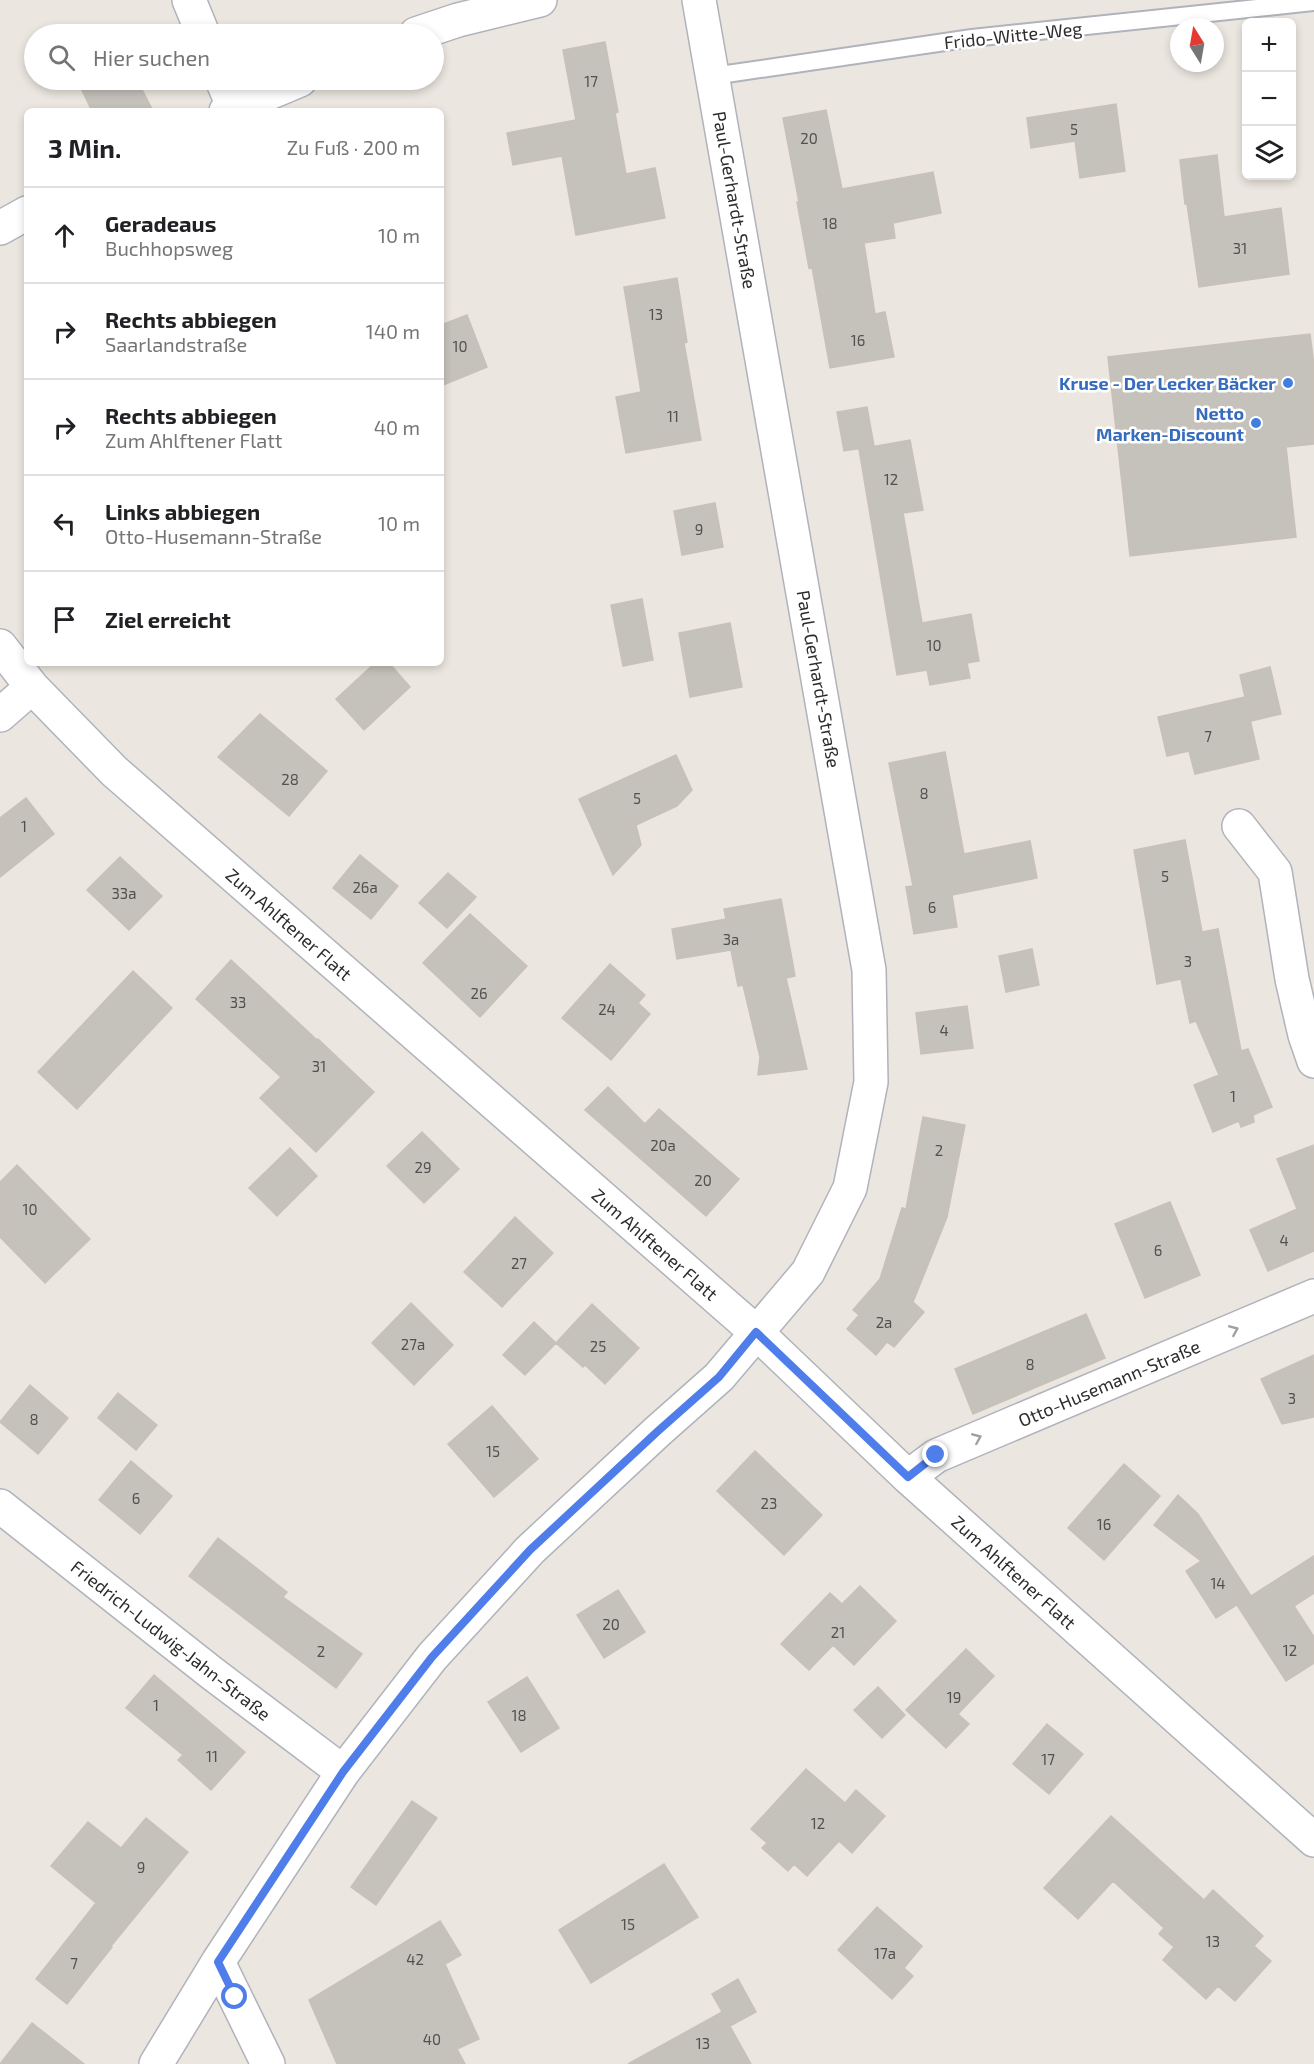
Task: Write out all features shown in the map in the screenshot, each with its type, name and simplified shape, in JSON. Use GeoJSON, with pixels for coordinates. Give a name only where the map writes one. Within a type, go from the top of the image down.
{"type":"FeatureCollection","features":[{"type":"Feature","properties":{"kind":"street"},"geometry":{"type":"LineString","coordinates":[[189,0],[199,24]]}},
{"type":"Feature","properties":{"kind":"street"},"geometry":{"type":"LineString","coordinates":[[444,25],[540,0]]}},
{"type":"Feature","properties":{"kind":"street","name":"Paul-Gerhardt-Straße"},"geometry":{"type":"LineString","coordinates":[[156,2064],[218,1962],[343,1772],[432,1657],[530,1550],[719,1377],[808,1272],[850,1188],[871,1082],[870,970],[699,0]]}},
{"type":"Feature","properties":{"kind":"street"},"geometry":{"type":"LineString","coordinates":[[240,101],[271,90]]}},
{"type":"Feature","properties":{"kind":"street"},"geometry":{"type":"LineString","coordinates":[[0,228],[24,215]]}},
{"type":"Feature","properties":{"kind":"street","name":"Zum Ahlftener Flatt"},"geometry":{"type":"LineString","coordinates":[[0,646],[32,687],[114,771],[756,1332],[908,1477],[1314,1840]]}},
{"type":"Feature","properties":{"kind":"street"},"geometry":{"type":"LineString","coordinates":[[0,715],[32,687]]}},
{"type":"Feature","properties":{"kind":"street"},"geometry":{"type":"LineString","coordinates":[[1239,826],[1275,872],[1292,979],[1305,1035],[1314,1061]]}},
{"type":"Feature","properties":{"kind":"street","name":"Otto-Husemann-Straße"},"geometry":{"type":"LineString","coordinates":[[908,1477],[936,1455],[1314,1296]]}},
{"type":"Feature","properties":{"kind":"street","name":"Friedrich-Ludwig-Jahn-Straße"},"geometry":{"type":"LineString","coordinates":[[0,1506],[213,1674],[343,1772]]}},
{"type":"Feature","properties":{"kind":"street"},"geometry":{"type":"LineString","coordinates":[[218,1962],[268,2064]]}},
{"type":"Feature","properties":{"kind":"lane","name":"Frido-Witte-Weg"},"geometry":{"type":"LineString","coordinates":[[713,76],[972,38],[1314,3]]}},
{"type":"Feature","properties":{"kind":"building"},"geometry":{"type":"Polygon","coordinates":[[[605,42],[618,112],[615,113],[626,174],[655,168],[665,218],[576,235],[562,156],[513,165],[507,133],[576,120],[563,50],[605,42]]]}},
{"type":"Feature","properties":{"kind":"building"},"geometry":{"type":"Polygon","coordinates":[[[82,90],[142,90],[151,108],[91,108],[82,90]]]}},
{"type":"Feature","properties":{"kind":"building"},"geometry":{"type":"Polygon","coordinates":[[[1116,104],[1125,171],[1080,178],[1075,141],[1031,148],[1027,118],[1116,104]]]}},
{"type":"Feature","properties":{"kind":"building"},"geometry":{"type":"Polygon","coordinates":[[[826,110],[842,189],[933,172],[941,213],[893,223],[895,238],[864,243],[875,314],[885,312],[894,357],[830,368],[812,267],[809,268],[783,118],[826,110]]]}},
{"type":"Feature","properties":{"kind":"building"},"geometry":{"type":"Polygon","coordinates":[[[1217,155],[1224,217],[1281,208],[1289,274],[1199,287],[1180,160],[1217,155]]]}},
{"type":"Feature","properties":{"kind":"building"},"geometry":{"type":"Polygon","coordinates":[[[677,278],[687,342],[684,343],[701,440],[626,453],[616,397],[641,392],[624,287],[677,278]]]}},
{"type":"Feature","properties":{"kind":"building"},"geometry":{"type":"Polygon","coordinates":[[[467,315],[487,367],[444,385],[444,324],[467,315]]]}},
{"type":"Feature","properties":{"kind":"building"},"geometry":{"type":"Polygon","coordinates":[[[1310,334],[1314,365],[1314,444],[1286,447],[1296,537],[1130,556],[1108,357],[1310,334]]]}},
{"type":"Feature","properties":{"kind":"building"},"geometry":{"type":"Polygon","coordinates":[[[867,407],[874,446],[844,451],[837,412],[867,407]]]}},
{"type":"Feature","properties":{"kind":"building"},"geometry":{"type":"Polygon","coordinates":[[[910,440],[923,510],[903,513],[922,623],[971,614],[979,661],[967,663],[970,678],[930,685],[927,670],[897,675],[859,449],[910,440]]]}},
{"type":"Feature","properties":{"kind":"building"},"geometry":{"type":"Polygon","coordinates":[[[715,503],[723,547],[682,555],[674,511],[715,503]]]}},
{"type":"Feature","properties":{"kind":"building"},"geometry":{"type":"Polygon","coordinates":[[[642,599],[653,660],[623,666],[611,605],[642,599]]]}},
{"type":"Feature","properties":{"kind":"building"},"geometry":{"type":"Polygon","coordinates":[[[730,623],[742,687],[690,697],[679,633],[730,623]]]}},
{"type":"Feature","properties":{"kind":"building"},"geometry":{"type":"Polygon","coordinates":[[[372,666],[392,666],[410,687],[364,730],[336,699],[372,666]]]}},
{"type":"Feature","properties":{"kind":"building"},"geometry":{"type":"Polygon","coordinates":[[[1270,667],[1281,714],[1251,721],[1247,706],[1259,759],[1195,774],[1189,751],[1167,756],[1158,717],[1245,697],[1240,675],[1270,667]]]}},
{"type":"Feature","properties":{"kind":"building"},"geometry":{"type":"Polygon","coordinates":[[[260,714],[327,771],[289,816],[218,757],[260,714]]]}},
{"type":"Feature","properties":{"kind":"building"},"geometry":{"type":"Polygon","coordinates":[[[945,752],[964,854],[1030,841],[1037,878],[952,895],[957,927],[914,934],[906,887],[913,886],[889,763],[945,752]]]}},
{"type":"Feature","properties":{"kind":"building"},"geometry":{"type":"Polygon","coordinates":[[[676,755],[692,790],[677,806],[636,825],[641,845],[613,875],[579,799],[676,755]]]}},
{"type":"Feature","properties":{"kind":"building"},"geometry":{"type":"Polygon","coordinates":[[[26,798],[54,834],[0,877],[0,818],[26,798]]]}},
{"type":"Feature","properties":{"kind":"building"},"geometry":{"type":"Polygon","coordinates":[[[1185,840],[1202,932],[1218,929],[1241,1051],[1248,1049],[1272,1107],[1253,1115],[1254,1122],[1241,1127],[1239,1121],[1213,1132],[1194,1085],[1219,1075],[1196,1021],[1190,1023],[1181,979],[1157,984],[1134,850],[1185,840]]]}},
{"type":"Feature","properties":{"kind":"building"},"geometry":{"type":"Polygon","coordinates":[[[360,855],[398,886],[371,919],[333,888],[360,855]]]}},
{"type":"Feature","properties":{"kind":"building"},"geometry":{"type":"Polygon","coordinates":[[[120,857],[162,896],[129,930],[87,890],[120,857]]]}},
{"type":"Feature","properties":{"kind":"building"},"geometry":{"type":"Polygon","coordinates":[[[448,873],[476,897],[447,928],[419,903],[448,873]]]}},
{"type":"Feature","properties":{"kind":"building"},"geometry":{"type":"Polygon","coordinates":[[[781,899],[795,976],[786,978],[807,1069],[758,1075],[760,1057],[743,985],[738,986],[731,950],[677,959],[672,929],[726,919],[724,909],[781,899]]]}},
{"type":"Feature","properties":{"kind":"building"},"geometry":{"type":"Polygon","coordinates":[[[470,914],[527,966],[480,1017],[423,963],[470,914]]]}},
{"type":"Feature","properties":{"kind":"building"},"geometry":{"type":"Polygon","coordinates":[[[1032,949],[1039,985],[1006,992],[999,956],[1032,949]]]}},
{"type":"Feature","properties":{"kind":"building"},"geometry":{"type":"Polygon","coordinates":[[[231,960],[374,1092],[316,1152],[260,1098],[281,1077],[196,999],[231,960]]]}},
{"type":"Feature","properties":{"kind":"building"},"geometry":{"type":"Polygon","coordinates":[[[610,964],[645,995],[638,1003],[650,1014],[611,1060],[562,1018],[610,964]]]}},
{"type":"Feature","properties":{"kind":"building"},"geometry":{"type":"Polygon","coordinates":[[[133,971],[172,1008],[77,1109],[38,1072],[133,971]]]}},
{"type":"Feature","properties":{"kind":"building"},"geometry":{"type":"Polygon","coordinates":[[[967,1006],[973,1048],[921,1054],[916,1013],[967,1006]]]}},
{"type":"Feature","properties":{"kind":"building"},"geometry":{"type":"Polygon","coordinates":[[[608,1087],[645,1124],[659,1109],[739,1179],[706,1216],[585,1110],[608,1087]]]}},
{"type":"Feature","properties":{"kind":"building"},"geometry":{"type":"Polygon","coordinates":[[[923,1117],[965,1125],[947,1217],[913,1302],[924,1312],[894,1347],[887,1342],[876,1355],[847,1329],[859,1315],[853,1310],[880,1279],[902,1208],[906,1209],[923,1117]]]}},
{"type":"Feature","properties":{"kind":"building"},"geometry":{"type":"Polygon","coordinates":[[[422,1132],[459,1169],[424,1203],[387,1166],[422,1132]]]}},
{"type":"Feature","properties":{"kind":"building"},"geometry":{"type":"Polygon","coordinates":[[[1314,1145],[1314,1251],[1268,1271],[1250,1230],[1297,1209],[1277,1159],[1314,1145]]]}},
{"type":"Feature","properties":{"kind":"building"},"geometry":{"type":"Polygon","coordinates":[[[290,1148],[317,1176],[277,1216],[249,1188],[290,1148]]]}},
{"type":"Feature","properties":{"kind":"building"},"geometry":{"type":"Polygon","coordinates":[[[17,1165],[90,1239],[45,1283],[0,1237],[0,1182],[17,1165]]]}},
{"type":"Feature","properties":{"kind":"building"},"geometry":{"type":"Polygon","coordinates":[[[1170,1202],[1200,1275],[1145,1298],[1115,1224],[1170,1202]]]}},
{"type":"Feature","properties":{"kind":"building"},"geometry":{"type":"Polygon","coordinates":[[[515,1217],[553,1253],[502,1307],[464,1272],[515,1217]]]}},
{"type":"Feature","properties":{"kind":"building"},"geometry":{"type":"Polygon","coordinates":[[[411,1303],[453,1345],[414,1385],[372,1343],[411,1303]]]}},
{"type":"Feature","properties":{"kind":"building"},"geometry":{"type":"Polygon","coordinates":[[[592,1304],[639,1348],[605,1384],[556,1343],[592,1304]]]}},
{"type":"Feature","properties":{"kind":"building"},"geometry":{"type":"Polygon","coordinates":[[[1086,1314],[1105,1358],[973,1414],[955,1369],[1086,1314]]]}},
{"type":"Feature","properties":{"kind":"building"},"geometry":{"type":"Polygon","coordinates":[[[534,1322],[556,1343],[525,1375],[503,1355],[534,1322]]]}},
{"type":"Feature","properties":{"kind":"building"},"geometry":{"type":"Polygon","coordinates":[[[1314,1355],[1314,1417],[1282,1424],[1261,1379],[1314,1355]]]}},
{"type":"Feature","properties":{"kind":"building"},"geometry":{"type":"Polygon","coordinates":[[[30,1385],[68,1418],[38,1454],[0,1422],[30,1385]]]}},
{"type":"Feature","properties":{"kind":"building"},"geometry":{"type":"Polygon","coordinates":[[[118,1393],[157,1425],[136,1450],[98,1418],[118,1393]]]}},
{"type":"Feature","properties":{"kind":"building"},"geometry":{"type":"Polygon","coordinates":[[[492,1406],[538,1459],[494,1497],[448,1444],[492,1406]]]}},
{"type":"Feature","properties":{"kind":"building"},"geometry":{"type":"Polygon","coordinates":[[[755,1451],[822,1515],[784,1555],[717,1491],[755,1451]]]}},
{"type":"Feature","properties":{"kind":"building"},"geometry":{"type":"Polygon","coordinates":[[[131,1461],[172,1496],[140,1534],[99,1500],[131,1461]]]}},
{"type":"Feature","properties":{"kind":"building"},"geometry":{"type":"Polygon","coordinates":[[[1124,1464],[1160,1496],[1104,1560],[1068,1528],[1124,1464]]]}},
{"type":"Feature","properties":{"kind":"building"},"geometry":{"type":"Polygon","coordinates":[[[1178,1495],[1198,1514],[1251,1596],[1216,1618],[1186,1571],[1201,1561],[1154,1525],[1178,1495]]]}},
{"type":"Feature","properties":{"kind":"building"},"geometry":{"type":"Polygon","coordinates":[[[218,1538],[287,1592],[283,1597],[362,1654],[336,1688],[189,1576],[218,1538]]]}},
{"type":"Feature","properties":{"kind":"building"},"geometry":{"type":"Polygon","coordinates":[[[1314,1556],[1314,1593],[1294,1606],[1314,1637],[1314,1663],[1286,1681],[1237,1605],[1314,1556]]]}},
{"type":"Feature","properties":{"kind":"building"},"geometry":{"type":"Polygon","coordinates":[[[860,1586],[896,1621],[854,1665],[833,1645],[809,1670],[781,1644],[830,1593],[842,1604],[860,1586]]]}},
{"type":"Feature","properties":{"kind":"building"},"geometry":{"type":"Polygon","coordinates":[[[618,1590],[645,1632],[604,1658],[577,1615],[618,1590]]]}},
{"type":"Feature","properties":{"kind":"building"},"geometry":{"type":"Polygon","coordinates":[[[966,1649],[994,1676],[958,1714],[969,1724],[946,1748],[906,1710],[966,1649]]]}},
{"type":"Feature","properties":{"kind":"building"},"geometry":{"type":"Polygon","coordinates":[[[154,1675],[245,1752],[211,1790],[178,1760],[183,1755],[126,1708],[154,1675]]]}},
{"type":"Feature","properties":{"kind":"building"},"geometry":{"type":"Polygon","coordinates":[[[527,1677],[559,1728],[521,1752],[488,1702],[527,1677]]]}},
{"type":"Feature","properties":{"kind":"building"},"geometry":{"type":"Polygon","coordinates":[[[878,1687],[905,1715],[882,1738],[854,1710],[878,1687]]]}},
{"type":"Feature","properties":{"kind":"building"},"geometry":{"type":"Polygon","coordinates":[[[1047,1724],[1083,1754],[1049,1794],[1013,1764],[1047,1724]]]}},
{"type":"Feature","properties":{"kind":"building"},"geometry":{"type":"Polygon","coordinates":[[[806,1769],[845,1803],[856,1790],[885,1816],[852,1853],[839,1841],[807,1876],[794,1864],[788,1871],[762,1848],[767,1843],[751,1829],[806,1769]]]}},
{"type":"Feature","properties":{"kind":"building"},"geometry":{"type":"Polygon","coordinates":[[[412,1801],[437,1818],[376,1905],[351,1887],[412,1801]]]}},
{"type":"Feature","properties":{"kind":"building"},"geometry":{"type":"Polygon","coordinates":[[[1111,1816],[1204,1900],[1213,1890],[1263,1936],[1254,1946],[1271,1961],[1235,2001],[1218,1986],[1206,1999],[1163,1960],[1174,1947],[1159,1934],[1164,1928],[1113,1881],[1078,1919],[1044,1888],[1111,1816]]]}},
{"type":"Feature","properties":{"kind":"building"},"geometry":{"type":"Polygon","coordinates":[[[146,1818],[188,1852],[67,2004],[36,1979],[96,1903],[51,1866],[88,1822],[121,1848],[146,1818]]]}},
{"type":"Feature","properties":{"kind":"building"},"geometry":{"type":"Polygon","coordinates":[[[664,1864],[698,1917],[591,1983],[559,1930],[664,1864]]]}},
{"type":"Feature","properties":{"kind":"building"},"geometry":{"type":"Polygon","coordinates":[[[877,1907],[922,1946],[904,1968],[913,1976],[892,1999],[838,1950],[877,1907]]]}},
{"type":"Feature","properties":{"kind":"building"},"geometry":{"type":"Polygon","coordinates":[[[440,1921],[461,1955],[445,1964],[479,2039],[457,2049],[465,2064],[337,2064],[309,2000],[440,1921]]]}},
{"type":"Feature","properties":{"kind":"building"},"geometry":{"type":"Polygon","coordinates":[[[738,1979],[756,2012],[730,2026],[712,1994],[738,1979]]]}},
{"type":"Feature","properties":{"kind":"building"},"geometry":{"type":"Polygon","coordinates":[[[722,2012],[751,2064],[628,2064],[722,2012]]]}},
{"type":"Feature","properties":{"kind":"building"},"geometry":{"type":"Polygon","coordinates":[[[32,2023],[84,2064],[0,2064],[32,2023]]]}},
{"type":"Feature","properties":{"kind":"place","name":"Kruse - Der Lecker Bäcker"},"geometry":{"type":"Point","coordinates":[1288,383]}},
{"type":"Feature","properties":{"kind":"place","name":"Netto Marken-Discount"},"geometry":{"type":"Point","coordinates":[1256,423]}},
{"type":"Feature","properties":{"kind":"route"},"geometry":{"type":"LineString","coordinates":[[235,1997],[218,1962],[343,1772],[432,1657],[530,1550],[719,1377],[756,1332],[908,1477],[936,1455]]}}]}
